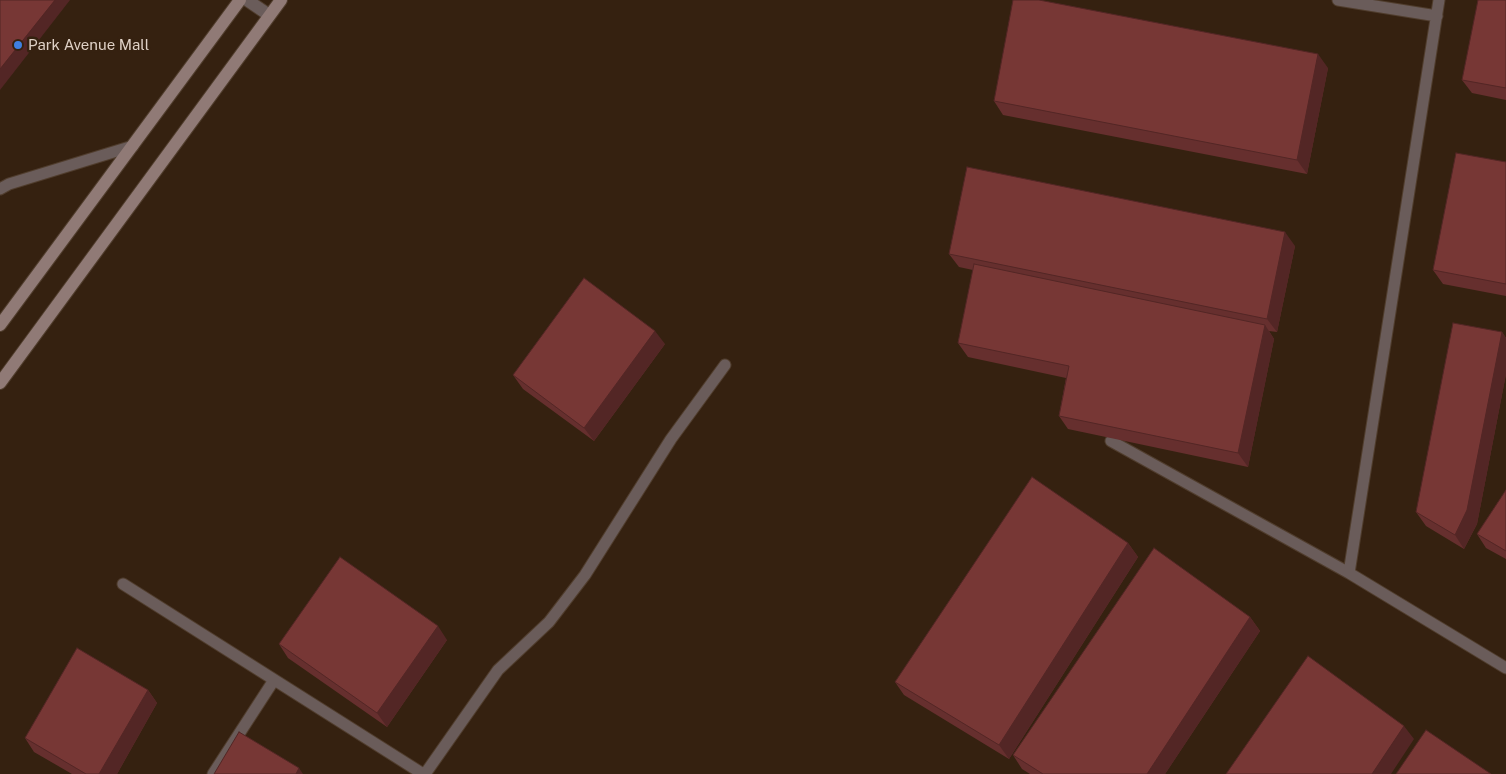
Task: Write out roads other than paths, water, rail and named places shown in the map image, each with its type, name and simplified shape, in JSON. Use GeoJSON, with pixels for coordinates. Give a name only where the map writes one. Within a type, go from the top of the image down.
{"type":"FeatureCollection","features":[{"type":"Feature","properties":{"kind":"main road"},"geometry":{"type":"LineString","coordinates":[[0,325],[240,0]]}},
{"type":"Feature","properties":{"kind":"main road"},"geometry":{"type":"LineString","coordinates":[[0,383],[281,0]]}},
{"type":"Feature","properties":{"kind":"street"},"geometry":{"type":"LineString","coordinates":[[247,0],[270,15]]}},
{"type":"Feature","properties":{"kind":"lane"},"geometry":{"type":"LineString","coordinates":[[1338,0],[1377,3],[1437,16]]}},
{"type":"Feature","properties":{"kind":"lane"},"geometry":{"type":"LineString","coordinates":[[1349,572],[1439,0]]}},
{"type":"Feature","properties":{"kind":"lane"},"geometry":{"type":"LineString","coordinates":[[0,189],[8,184],[133,146]]}},
{"type":"Feature","properties":{"kind":"lane"},"geometry":{"type":"LineString","coordinates":[[123,584],[424,774],[498,670],[549,622],[585,575],[670,439],[725,366]]}},
{"type":"Feature","properties":{"kind":"lane"},"geometry":{"type":"LineString","coordinates":[[1111,441],[1349,572],[1506,668]]}},
{"type":"Feature","properties":{"kind":"lane"},"geometry":{"type":"LineString","coordinates":[[213,774],[274,680]]}},
{"type":"Feature","properties":{"kind":"place","name":"Park Avenue Mall"},"geometry":{"type":"Point","coordinates":[18,45]}}]}
